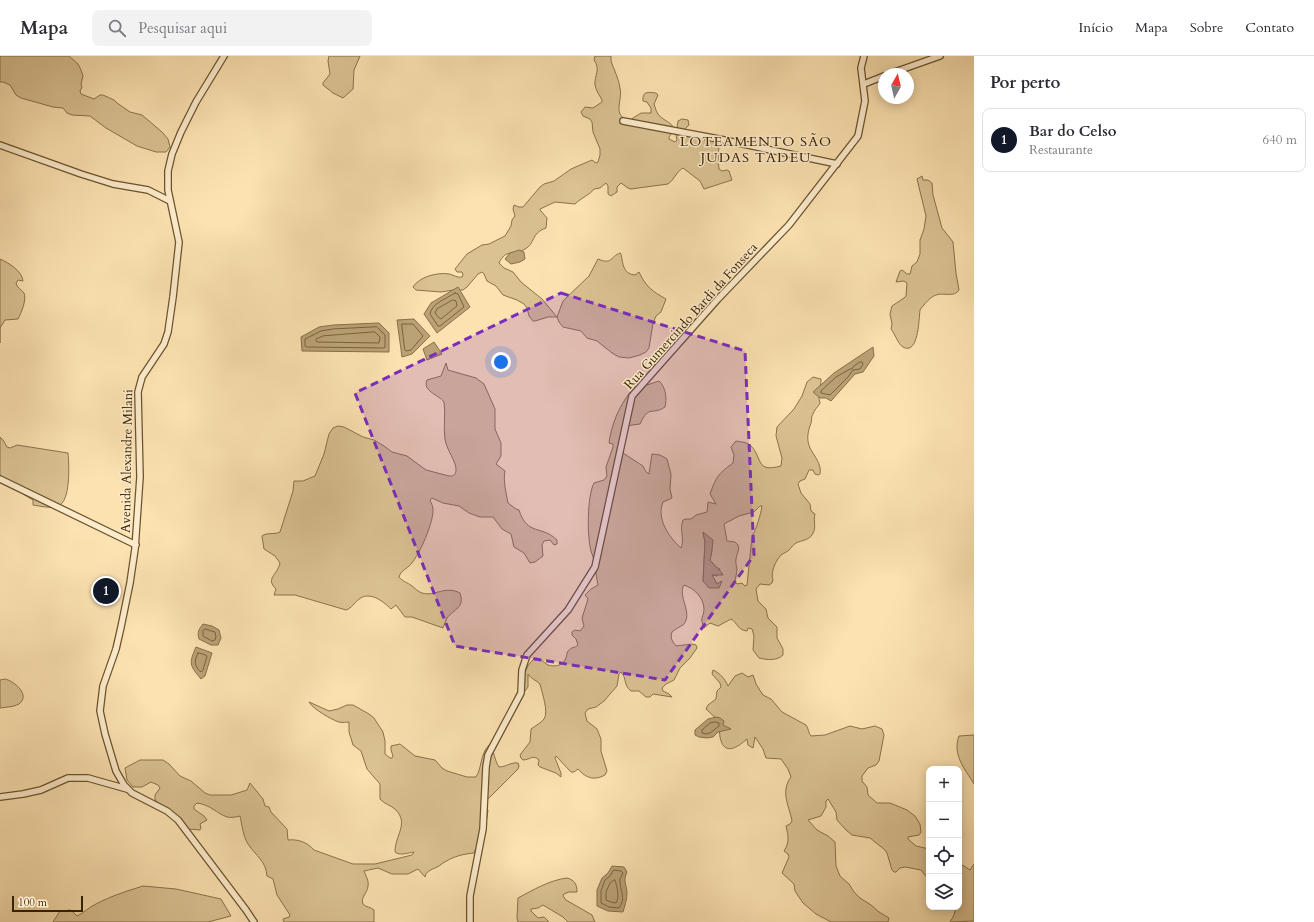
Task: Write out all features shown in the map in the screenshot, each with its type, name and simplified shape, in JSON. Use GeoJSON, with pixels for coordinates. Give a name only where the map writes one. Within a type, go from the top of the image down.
{"type":"FeatureCollection","features":[{"type":"Feature","properties":{"kind":"street","name":"Avenida Alexandre Milani"},"geometry":{"type":"LineString","coordinates":[[224,56],[196,102],[181,132],[172,154],[168,171],[170,201],[178,235],[178,250],[167,338],[142,377],[138,392],[137,406],[140,477],[136,545],[130,583],[116,649],[101,694],[100,711],[105,734],[119,777],[132,793],[167,811],[178,820],[254,922]]}},
{"type":"Feature","properties":{"kind":"street","name":"Rua Gumercindo Bardi da Fonseca"},"geometry":{"type":"LineString","coordinates":[[470,922],[470,896],[482,833],[488,755],[521,693],[522,670],[527,655],[568,610],[595,567],[632,396],[718,299],[789,225],[858,136],[865,101],[861,68],[864,56]]}},
{"type":"Feature","properties":{"kind":"street"},"geometry":{"type":"LineString","coordinates":[[906,68],[940,56]]}},
{"type":"Feature","properties":{"kind":"street"},"geometry":{"type":"LineString","coordinates":[[864,84],[878,78]]}},
{"type":"Feature","properties":{"kind":"street"},"geometry":{"type":"LineString","coordinates":[[623,120],[837,164]]}},
{"type":"Feature","properties":{"kind":"street"},"geometry":{"type":"LineString","coordinates":[[0,145],[113,184],[148,190],[170,201]]}},
{"type":"Feature","properties":{"kind":"street"},"geometry":{"type":"LineString","coordinates":[[0,479],[136,545]]}},
{"type":"Feature","properties":{"kind":"street"},"geometry":{"type":"LineString","coordinates":[[0,797],[41,790],[68,778],[88,778],[128,789]]}},
{"type":"Feature","properties":{"kind":"highlighted area"},"geometry":{"type":"Polygon","coordinates":[[[561,293],[745,351],[754,555],[665,680],[455,646],[355,393],[561,293]]]}},
{"type":"Feature","properties":{"kind":"shaded area"},"geometry":{"type":"Polygon","coordinates":[[[0,56],[69,56],[78,64],[83,76],[80,91],[81,94],[94,99],[100,95],[103,95],[114,100],[130,112],[142,115],[162,132],[168,139],[170,147],[166,152],[156,152],[137,146],[106,128],[90,116],[72,115],[67,113],[63,108],[53,107],[21,98],[16,95],[10,85],[0,82],[0,56]]]}},
{"type":"Feature","properties":{"kind":"shaded area"},"geometry":{"type":"Polygon","coordinates":[[[329,56],[360,56],[354,70],[353,89],[343,98],[333,93],[323,85],[330,74],[328,61],[329,56]]]}},
{"type":"Feature","properties":{"kind":"shaded area"},"geometry":{"type":"Polygon","coordinates":[[[595,56],[611,56],[611,61],[618,78],[621,93],[619,112],[621,115],[630,120],[641,113],[651,113],[651,108],[647,102],[643,101],[643,95],[648,92],[656,93],[658,95],[654,104],[659,116],[673,127],[673,131],[669,139],[675,142],[677,140],[676,135],[678,121],[682,119],[688,120],[689,125],[683,131],[714,140],[718,143],[719,169],[722,171],[729,171],[732,180],[704,189],[700,181],[683,168],[668,184],[631,189],[621,183],[617,187],[617,192],[611,196],[608,194],[608,186],[606,183],[600,188],[594,189],[591,193],[575,204],[555,202],[540,209],[547,218],[546,228],[541,230],[535,236],[528,247],[521,251],[504,255],[499,263],[504,268],[513,272],[521,282],[542,299],[557,317],[548,317],[533,321],[524,304],[503,295],[496,286],[487,281],[482,272],[478,274],[463,290],[441,292],[416,290],[413,287],[419,280],[429,276],[449,274],[462,277],[462,272],[457,272],[455,269],[467,254],[482,245],[489,244],[505,236],[515,216],[513,209],[514,205],[523,207],[540,187],[554,181],[571,169],[592,160],[596,163],[598,162],[600,149],[593,132],[592,122],[590,119],[583,116],[581,112],[585,107],[593,108],[602,102],[595,85],[597,66],[594,60],[595,56]]]}},
{"type":"Feature","properties":{"kind":"shaded area"},"geometry":{"type":"Polygon","coordinates":[[[922,176],[923,180],[928,180],[932,183],[933,195],[942,228],[953,242],[959,290],[954,294],[936,295],[926,302],[920,310],[915,341],[912,346],[908,348],[901,346],[891,329],[892,324],[890,314],[892,306],[906,296],[907,283],[904,281],[896,282],[900,271],[902,270],[907,274],[910,274],[912,266],[917,262],[920,254],[920,240],[924,229],[926,216],[917,179],[922,176]]]}},
{"type":"Feature","properties":{"kind":"shaded area"},"geometry":{"type":"Polygon","coordinates":[[[620,253],[624,268],[628,273],[635,275],[639,272],[650,288],[666,299],[661,312],[656,316],[653,323],[649,348],[646,352],[640,355],[629,358],[619,357],[597,341],[587,338],[581,331],[563,327],[557,317],[563,301],[589,276],[598,259],[608,261],[620,253]]]}},
{"type":"Feature","properties":{"kind":"shaded area"},"geometry":{"type":"Polygon","coordinates":[[[0,259],[11,265],[22,277],[23,281],[18,280],[16,283],[24,293],[25,299],[18,319],[5,320],[0,328],[0,259]]]}},
{"type":"Feature","properties":{"kind":"shaded area"},"geometry":{"type":"Polygon","coordinates":[[[446,363],[448,370],[476,378],[484,384],[495,409],[495,429],[501,443],[501,456],[496,464],[505,471],[504,475],[508,503],[519,510],[526,524],[551,535],[557,540],[557,544],[554,545],[550,540],[544,541],[542,545],[543,556],[535,562],[530,563],[524,553],[514,547],[511,534],[502,529],[493,517],[480,517],[469,513],[459,506],[443,503],[432,498],[430,500],[433,508],[433,514],[426,537],[415,559],[399,577],[422,593],[431,594],[450,590],[460,593],[460,605],[447,618],[443,628],[412,617],[405,617],[396,605],[391,609],[380,600],[371,596],[362,597],[346,610],[295,595],[274,595],[276,589],[273,585],[272,579],[280,563],[275,556],[264,549],[262,536],[280,532],[293,491],[294,481],[303,481],[315,476],[324,454],[329,434],[333,428],[338,426],[344,427],[363,437],[374,440],[392,452],[407,456],[426,470],[449,476],[454,475],[456,467],[445,439],[444,402],[429,390],[426,384],[427,380],[441,376],[446,363]]]}},
{"type":"Feature","properties":{"kind":"shaded area"},"geometry":{"type":"Polygon","coordinates":[[[813,377],[821,379],[819,393],[820,403],[814,411],[808,432],[809,445],[819,463],[820,474],[815,474],[813,470],[809,470],[805,479],[800,481],[798,484],[801,493],[810,504],[811,511],[815,514],[814,530],[810,537],[796,543],[779,557],[773,570],[772,583],[769,585],[760,584],[756,589],[758,601],[766,609],[768,618],[777,627],[777,638],[783,649],[783,655],[781,657],[769,660],[759,658],[753,650],[754,636],[752,629],[748,628],[747,631],[741,629],[731,619],[718,626],[710,623],[704,628],[702,619],[704,605],[695,591],[684,585],[682,594],[687,616],[686,621],[683,625],[672,632],[671,638],[676,646],[692,644],[696,645],[697,648],[680,668],[674,680],[662,688],[663,691],[672,697],[653,694],[650,697],[646,697],[639,691],[631,691],[627,686],[621,672],[619,674],[617,686],[604,701],[596,707],[588,709],[585,713],[587,721],[597,729],[601,739],[601,751],[607,771],[605,775],[597,778],[590,778],[578,769],[571,772],[556,756],[555,758],[561,773],[561,777],[556,773],[540,767],[538,765],[539,760],[535,757],[523,760],[520,755],[530,742],[531,729],[544,719],[546,712],[540,684],[528,674],[528,687],[523,692],[526,669],[535,658],[540,659],[550,666],[558,666],[564,662],[568,651],[578,645],[576,639],[572,635],[572,632],[575,630],[580,631],[584,626],[582,618],[588,599],[585,595],[598,585],[589,536],[588,517],[590,497],[594,483],[604,480],[607,476],[606,467],[613,447],[613,444],[609,443],[613,425],[620,408],[630,393],[643,380],[647,385],[659,381],[665,390],[665,407],[657,411],[648,412],[640,424],[625,426],[622,448],[623,453],[643,466],[649,474],[652,454],[660,455],[667,459],[671,474],[670,489],[672,498],[663,502],[661,515],[662,521],[668,533],[681,548],[683,520],[691,519],[696,515],[707,512],[708,502],[716,504],[710,494],[718,476],[733,463],[734,455],[731,447],[736,441],[746,443],[751,446],[763,466],[773,468],[781,466],[782,458],[776,436],[777,427],[794,409],[802,396],[807,382],[813,377]],[[762,506],[754,512],[739,516],[724,524],[727,541],[735,542],[739,548],[736,560],[737,569],[735,582],[737,584],[742,583],[745,586],[747,585],[752,536],[761,513],[762,506]],[[703,533],[705,542],[703,581],[719,588],[721,582],[717,584],[712,575],[717,576],[720,569],[710,560],[712,550],[703,533]]]}},
{"type":"Feature","properties":{"kind":"shaded area"},"geometry":{"type":"Polygon","coordinates":[[[0,437],[7,447],[10,448],[17,445],[68,453],[68,482],[65,498],[62,503],[58,506],[52,507],[33,505],[33,500],[23,494],[17,487],[0,477],[0,437]]]}},
{"type":"Feature","properties":{"kind":"shaded area"},"geometry":{"type":"Polygon","coordinates":[[[713,670],[722,676],[728,686],[735,676],[742,673],[748,677],[753,675],[756,684],[763,695],[771,699],[782,712],[806,725],[811,736],[825,735],[850,726],[862,729],[875,726],[882,729],[884,735],[879,761],[876,765],[868,768],[862,776],[862,781],[867,787],[868,795],[877,803],[890,803],[907,810],[915,816],[920,824],[921,832],[919,835],[908,837],[908,839],[916,846],[926,848],[926,876],[921,870],[905,867],[894,872],[885,850],[870,838],[852,835],[846,830],[837,820],[836,812],[828,799],[821,816],[808,820],[817,830],[835,842],[836,866],[840,876],[849,884],[860,898],[889,918],[888,922],[831,922],[816,914],[803,903],[795,891],[794,884],[782,873],[789,857],[784,851],[788,842],[786,826],[792,821],[786,799],[786,788],[791,777],[788,769],[781,759],[766,758],[763,749],[755,737],[753,748],[748,745],[747,739],[736,747],[728,749],[725,747],[720,737],[719,721],[706,709],[708,705],[716,699],[717,691],[721,687],[720,683],[712,674],[713,670]]]}},
{"type":"Feature","properties":{"kind":"shaded area"},"geometry":{"type":"Polygon","coordinates":[[[5,679],[17,685],[23,697],[17,705],[0,708],[0,680],[5,679]]]}},
{"type":"Feature","properties":{"kind":"shaded area"},"geometry":{"type":"Polygon","coordinates":[[[309,702],[329,711],[347,705],[353,705],[369,714],[374,718],[383,732],[385,754],[390,758],[393,756],[391,746],[400,744],[415,756],[435,760],[447,771],[467,777],[476,777],[484,753],[489,745],[499,767],[515,763],[518,763],[519,766],[518,769],[485,802],[485,808],[488,810],[486,822],[474,853],[452,858],[426,873],[425,877],[418,869],[408,874],[392,874],[378,868],[364,871],[367,878],[368,888],[362,902],[364,905],[374,910],[374,922],[284,922],[283,919],[289,917],[290,915],[277,895],[273,879],[267,876],[263,862],[246,841],[240,816],[227,817],[206,805],[197,803],[194,806],[194,809],[207,820],[200,824],[200,830],[188,829],[155,800],[155,795],[160,788],[158,785],[151,782],[142,787],[133,787],[127,780],[125,768],[140,760],[163,760],[180,776],[191,781],[205,793],[210,795],[231,795],[247,790],[250,783],[263,799],[265,806],[269,807],[271,812],[287,829],[288,840],[302,842],[314,850],[353,864],[375,864],[412,855],[414,852],[401,854],[395,852],[401,825],[400,815],[394,808],[380,799],[380,784],[367,769],[361,751],[353,745],[349,732],[349,722],[340,722],[332,719],[318,711],[309,702]]]}},
{"type":"Feature","properties":{"kind":"shaded area"},"geometry":{"type":"Polygon","coordinates":[[[974,735],[974,784],[960,762],[957,743],[959,736],[974,735]]]}},
{"type":"Feature","properties":{"kind":"shaded area"},"geometry":{"type":"Polygon","coordinates":[[[974,864],[974,921],[950,922],[955,910],[962,910],[962,865],[970,870],[974,864]]]}},
{"type":"Feature","properties":{"kind":"shaded area"},"geometry":{"type":"Polygon","coordinates":[[[567,878],[575,883],[577,892],[569,892],[563,896],[566,900],[592,915],[595,922],[568,922],[563,917],[543,905],[538,908],[531,909],[531,911],[538,918],[544,917],[549,922],[518,922],[518,898],[548,883],[567,878]]]}},
{"type":"Feature","properties":{"kind":"shaded area"},"geometry":{"type":"Polygon","coordinates":[[[143,886],[176,889],[221,899],[231,916],[208,922],[53,922],[60,911],[71,910],[77,916],[93,905],[143,886]]]}},
{"type":"Feature","properties":{"kind":"water"},"geometry":{"type":"Polygon","coordinates":[[[519,250],[524,252],[525,259],[511,264],[505,259],[510,253],[519,250]]]}},
{"type":"Feature","properties":{"kind":"water"},"geometry":{"type":"Polygon","coordinates":[[[458,287],[470,307],[437,333],[424,314],[431,303],[458,287]]]}},
{"type":"Feature","properties":{"kind":"water"},"geometry":{"type":"Polygon","coordinates":[[[414,319],[430,336],[412,354],[402,357],[397,320],[414,319]]]}},
{"type":"Feature","properties":{"kind":"water"},"geometry":{"type":"Polygon","coordinates":[[[379,323],[389,333],[389,352],[302,351],[301,337],[319,327],[379,323]]]}},
{"type":"Feature","properties":{"kind":"water"},"geometry":{"type":"Polygon","coordinates":[[[434,342],[442,354],[427,360],[423,349],[434,342]]]}},
{"type":"Feature","properties":{"kind":"water"},"geometry":{"type":"Polygon","coordinates":[[[873,347],[874,356],[863,372],[855,374],[831,401],[826,398],[820,398],[813,392],[834,373],[873,347]]]}},
{"type":"Feature","properties":{"kind":"water"},"geometry":{"type":"Polygon","coordinates":[[[703,532],[713,540],[710,560],[723,575],[712,575],[717,584],[722,581],[719,588],[709,588],[703,581],[705,542],[703,532]]]}},
{"type":"Feature","properties":{"kind":"water"},"geometry":{"type":"Polygon","coordinates":[[[203,624],[212,626],[219,630],[221,638],[218,645],[211,645],[199,639],[198,634],[200,627],[203,624]]]}},
{"type":"Feature","properties":{"kind":"water"},"geometry":{"type":"Polygon","coordinates":[[[196,647],[212,653],[205,676],[201,679],[191,664],[196,647]]]}},
{"type":"Feature","properties":{"kind":"water"},"geometry":{"type":"Polygon","coordinates":[[[716,717],[724,721],[723,725],[731,729],[718,732],[713,737],[707,738],[695,735],[695,730],[708,719],[716,717]]]}},
{"type":"Feature","properties":{"kind":"water"},"geometry":{"type":"Polygon","coordinates":[[[612,866],[624,867],[627,872],[625,880],[627,898],[623,912],[608,911],[597,906],[597,890],[602,878],[608,873],[612,866]]]}},
{"type":"Feature","properties":{"kind":"place","name":"Bar do Celso"},"geometry":{"type":"Point","coordinates":[106,591]}},
{"type":"Feature","properties":{"kind":"district","name":"LOTEAMENTO SÃO JUDAS TADEU"},"geometry":{"type":"Point","coordinates":[756,150]}}]}
